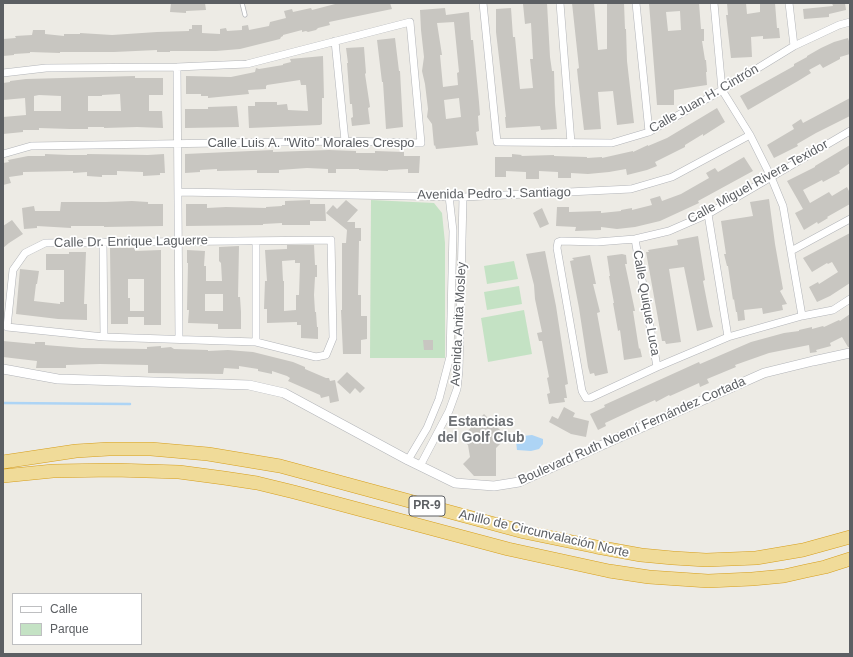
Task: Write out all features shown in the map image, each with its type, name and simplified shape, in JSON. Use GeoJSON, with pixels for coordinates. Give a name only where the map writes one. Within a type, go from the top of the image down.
{"type":"FeatureCollection","features":[{"type":"Feature","properties":{"kind":"highway","name":"Anillo de Circunvalación Norte"},"geometry":{"type":"LineString","coordinates":[[3,462],[76,451],[109,449],[208,454],[280,466],[524,532],[597,548],[641,555],[673,558],[706,560],[756,558],[803,550],[850,537]]}},
{"type":"Feature","properties":{"kind":"highway","name":"Anillo de Circunvalación Norte"},"geometry":{"type":"LineString","coordinates":[[3,476],[53,471],[109,470],[180,472],[257,483],[450,535],[529,554],[609,571],[657,577],[708,581],[752,579],[784,576],[825,567],[850,559]]}},
{"type":"Feature","properties":{"kind":"street","name":"Calle Juan H. Cintrón"},"geometry":{"type":"LineString","coordinates":[[483,3],[497,142],[612,143],[649,132],[794,46],[839,25],[850,22]]}},
{"type":"Feature","properties":{"kind":"street"},"geometry":{"type":"LineString","coordinates":[[560,3],[571,143]]}},
{"type":"Feature","properties":{"kind":"street"},"geometry":{"type":"LineString","coordinates":[[636,3],[649,132]]}},
{"type":"Feature","properties":{"kind":"street"},"geometry":{"type":"LineString","coordinates":[[714,3],[722,90],[750,135],[771,177],[783,206],[802,316]]}},
{"type":"Feature","properties":{"kind":"street"},"geometry":{"type":"LineString","coordinates":[[789,3],[794,46]]}},
{"type":"Feature","properties":{"kind":"street","name":"Calle Luis A. \"Wito\" Morales Crespo"},"geometry":{"type":"LineString","coordinates":[[3,73],[46,68],[177,67],[247,64],[410,22],[421,143],[345,141],[31,146],[3,154]]}},
{"type":"Feature","properties":{"kind":"street"},"geometry":{"type":"LineString","coordinates":[[335,41],[345,141]]}},
{"type":"Feature","properties":{"kind":"street"},"geometry":{"type":"LineString","coordinates":[[177,67],[179,339]]}},
{"type":"Feature","properties":{"kind":"street","name":"Calle Miguel Rivera Texidor"},"geometry":{"type":"LineString","coordinates":[[850,131],[708,214],[668,231],[635,239],[597,242],[562,241],[558,242],[557,248],[582,391],[586,398],[590,398],[657,367],[728,337],[802,316],[833,310],[850,299]]}},
{"type":"Feature","properties":{"kind":"street","name":"Avenida Pedro J. Santiago"},"geometry":{"type":"LineString","coordinates":[[178,192],[463,197],[632,189],[672,176],[750,135]]}},
{"type":"Feature","properties":{"kind":"street","name":"Avenida Anita Mosley"},"geometry":{"type":"LineString","coordinates":[[408,460],[427,428],[439,399],[450,357],[453,231],[449,196]]}},
{"type":"Feature","properties":{"kind":"street","name":"Avenida Anita Mosley"},"geometry":{"type":"LineString","coordinates":[[420,466],[449,411],[457,389],[460,370],[463,197]]}},
{"type":"Feature","properties":{"kind":"street"},"geometry":{"type":"LineString","coordinates":[[708,214],[728,337]]}},
{"type":"Feature","properties":{"kind":"street"},"geometry":{"type":"LineString","coordinates":[[791,251],[850,220]]}},
{"type":"Feature","properties":{"kind":"street","name":"Calle Quique Luca"},"geometry":{"type":"LineString","coordinates":[[635,239],[657,367]]}},
{"type":"Feature","properties":{"kind":"street"},"geometry":{"type":"LineString","coordinates":[[256,240],[256,342]]}},
{"type":"Feature","properties":{"kind":"street","name":"Calle Dr. Enrique Laguerre"},"geometry":{"type":"LineString","coordinates":[[256,240],[331,240],[333,338],[326,355],[316,357],[256,342],[104,337],[7,327],[13,270],[25,253],[45,243],[256,240]]}},
{"type":"Feature","properties":{"kind":"street"},"geometry":{"type":"LineString","coordinates":[[102,242],[104,337]]}},
{"type":"Feature","properties":{"kind":"street","name":"Boulevard Ruth Noemí Fernández Cortada"},"geometry":{"type":"LineString","coordinates":[[3,369],[58,379],[249,385],[284,393],[408,460],[455,483],[494,486],[519,482],[764,373],[850,353]]}},
{"type":"Feature","properties":{"kind":"lane"},"geometry":{"type":"LineString","coordinates":[[242,3],[245,15]]}},
{"type":"Feature","properties":{"kind":"green space"},"geometry":{"type":"Polygon","coordinates":[[[371,200],[434,203],[442,213],[445,243],[445,358],[370,358],[371,200]]]}},
{"type":"Feature","properties":{"kind":"green space"},"geometry":{"type":"Polygon","coordinates":[[[514,261],[518,279],[487,284],[484,266],[514,261]]]}},
{"type":"Feature","properties":{"kind":"green space"},"geometry":{"type":"Polygon","coordinates":[[[519,286],[522,304],[487,310],[484,292],[519,286]]]}},
{"type":"Feature","properties":{"kind":"green space"},"geometry":{"type":"Polygon","coordinates":[[[524,310],[532,354],[488,362],[481,318],[524,310]]]}},
{"type":"Feature","properties":{"kind":"water"},"geometry":{"type":"Polygon","coordinates":[[[532,435],[543,439],[543,444],[539,449],[531,451],[517,450],[516,441],[523,436],[532,435]]]}},
{"type":"Feature","properties":{"kind":"building"},"geometry":{"type":"Polygon","coordinates":[[[171,3],[205,3],[206,10],[186,11],[186,13],[170,12],[171,3]]]}},
{"type":"Feature","properties":{"kind":"building"},"geometry":{"type":"Polygon","coordinates":[[[339,3],[390,3],[392,9],[329,22],[330,25],[318,28],[316,30],[302,32],[302,30],[283,35],[280,39],[240,49],[170,52],[157,52],[157,50],[60,53],[30,52],[3,56],[3,39],[16,38],[15,36],[32,35],[33,30],[45,30],[45,34],[64,36],[64,34],[80,33],[112,35],[189,31],[189,29],[192,29],[192,25],[202,25],[202,33],[220,34],[220,29],[226,28],[227,31],[242,30],[242,26],[248,25],[249,30],[269,26],[270,22],[286,18],[284,11],[292,9],[293,12],[311,8],[312,10],[339,3]]]}},
{"type":"Feature","properties":{"kind":"building"},"geometry":{"type":"Polygon","coordinates":[[[547,3],[550,57],[552,71],[554,71],[557,129],[541,130],[540,126],[506,128],[496,32],[496,9],[511,8],[513,37],[515,37],[520,89],[533,88],[530,59],[533,59],[531,23],[525,24],[523,4],[547,3]]]}},
{"type":"Feature","properties":{"kind":"building"},"geometry":{"type":"Polygon","coordinates":[[[572,3],[594,3],[598,50],[607,49],[607,3],[624,3],[627,61],[634,123],[617,125],[613,91],[598,92],[601,129],[584,130],[577,69],[579,68],[572,3]]]}},
{"type":"Feature","properties":{"kind":"building"},"geometry":{"type":"Polygon","coordinates":[[[649,3],[699,3],[701,29],[704,29],[704,41],[702,41],[706,60],[707,85],[674,90],[674,105],[657,105],[649,3]],[[680,11],[666,12],[668,31],[681,30],[680,11]]]}},
{"type":"Feature","properties":{"kind":"building"},"geometry":{"type":"Polygon","coordinates":[[[727,3],[746,3],[747,14],[760,12],[760,3],[775,3],[777,28],[779,28],[780,38],[763,39],[763,36],[751,37],[752,57],[731,58],[726,15],[728,15],[727,3]]]}},
{"type":"Feature","properties":{"kind":"building"},"geometry":{"type":"Polygon","coordinates":[[[832,3],[845,3],[846,10],[829,14],[829,17],[804,19],[803,9],[833,6],[832,3]]]}},
{"type":"Feature","properties":{"kind":"building"},"geometry":{"type":"Polygon","coordinates":[[[445,8],[446,15],[469,12],[480,115],[478,116],[479,131],[476,132],[478,145],[436,149],[435,145],[434,146],[432,124],[427,117],[428,109],[422,71],[424,57],[420,10],[445,8]],[[454,22],[437,23],[442,55],[440,55],[443,87],[458,85],[457,73],[459,72],[454,22]],[[459,98],[444,100],[446,119],[461,117],[459,98]]]}},
{"type":"Feature","properties":{"kind":"building"},"geometry":{"type":"Polygon","coordinates":[[[395,38],[400,71],[403,127],[386,129],[383,82],[377,40],[395,38]]]}},
{"type":"Feature","properties":{"kind":"building"},"geometry":{"type":"Polygon","coordinates":[[[848,38],[850,44],[850,54],[840,57],[840,59],[823,68],[820,64],[809,70],[811,73],[748,110],[740,96],[794,66],[794,64],[821,48],[848,38]]]}},
{"type":"Feature","properties":{"kind":"building"},"geometry":{"type":"Polygon","coordinates":[[[364,47],[365,74],[370,107],[368,108],[370,124],[352,126],[352,104],[350,104],[346,48],[364,47]]]}},
{"type":"Feature","properties":{"kind":"building"},"geometry":{"type":"Polygon","coordinates":[[[323,56],[324,98],[322,98],[322,124],[320,125],[249,128],[248,106],[255,106],[255,102],[277,102],[277,105],[287,104],[288,110],[308,111],[306,85],[301,85],[300,80],[267,85],[266,89],[248,90],[249,94],[208,98],[208,96],[201,96],[201,94],[186,94],[186,76],[231,77],[255,72],[256,68],[259,69],[283,65],[291,62],[290,59],[323,56]]]}},
{"type":"Feature","properties":{"kind":"building"},"geometry":{"type":"Polygon","coordinates":[[[135,76],[135,78],[163,78],[163,95],[149,95],[149,111],[162,111],[163,128],[39,128],[39,130],[23,130],[23,132],[3,134],[3,117],[26,115],[25,98],[3,100],[3,83],[26,79],[135,76]],[[120,94],[88,96],[88,111],[121,111],[120,94]],[[34,96],[34,111],[61,111],[61,96],[34,96]]]}},
{"type":"Feature","properties":{"kind":"building"},"geometry":{"type":"Polygon","coordinates":[[[850,98],[850,116],[816,133],[797,144],[798,146],[774,158],[767,145],[794,129],[792,125],[801,119],[803,123],[850,98]]]}},
{"type":"Feature","properties":{"kind":"building"},"geometry":{"type":"Polygon","coordinates":[[[237,106],[239,127],[185,128],[185,109],[208,109],[208,107],[237,106]]]}},
{"type":"Feature","properties":{"kind":"building"},"geometry":{"type":"Polygon","coordinates":[[[717,108],[725,122],[685,145],[685,147],[655,162],[657,166],[647,170],[627,175],[626,169],[588,174],[571,173],[571,178],[558,178],[558,172],[539,171],[539,179],[526,179],[526,172],[506,171],[506,177],[495,177],[495,157],[512,157],[512,154],[522,155],[521,156],[554,155],[602,158],[633,152],[667,138],[717,108]]]}},
{"type":"Feature","properties":{"kind":"building"},"geometry":{"type":"Polygon","coordinates":[[[850,145],[850,163],[839,171],[840,173],[803,190],[810,203],[829,192],[832,196],[847,187],[850,193],[850,204],[818,224],[817,222],[804,230],[795,213],[803,209],[787,181],[815,167],[850,145]]]}},
{"type":"Feature","properties":{"kind":"building"},"geometry":{"type":"Polygon","coordinates":[[[273,150],[273,152],[329,150],[356,151],[356,153],[375,153],[375,151],[404,152],[404,156],[420,156],[419,173],[408,173],[408,169],[388,171],[336,169],[336,173],[328,173],[328,169],[307,168],[279,170],[279,173],[257,173],[257,170],[217,171],[217,169],[185,173],[185,154],[273,150]]]}},
{"type":"Feature","properties":{"kind":"building"},"geometry":{"type":"Polygon","coordinates":[[[45,154],[164,154],[165,173],[160,173],[160,175],[143,176],[143,172],[117,171],[117,175],[102,175],[102,177],[87,176],[87,172],[73,173],[73,171],[23,172],[23,175],[9,177],[11,183],[3,185],[3,163],[9,162],[8,160],[28,156],[45,156],[45,154]]]}},
{"type":"Feature","properties":{"kind":"building"},"geometry":{"type":"Polygon","coordinates":[[[744,157],[753,171],[698,201],[699,203],[660,221],[635,227],[617,229],[601,227],[601,230],[575,231],[576,227],[556,226],[557,207],[569,207],[569,212],[601,211],[601,213],[621,211],[632,208],[632,210],[652,205],[650,199],[660,196],[662,201],[681,194],[709,178],[706,173],[715,168],[718,172],[744,157]]]}},
{"type":"Feature","properties":{"kind":"building"},"geometry":{"type":"Polygon","coordinates":[[[769,199],[783,289],[780,291],[787,304],[782,305],[783,310],[763,314],[762,308],[744,310],[745,320],[738,321],[728,266],[724,254],[726,254],[721,221],[753,216],[750,202],[769,199]]]}},
{"type":"Feature","properties":{"kind":"building"},"geometry":{"type":"Polygon","coordinates":[[[310,200],[310,204],[325,204],[326,221],[310,221],[310,225],[282,225],[282,223],[263,225],[186,226],[186,204],[207,204],[207,208],[266,208],[285,205],[285,201],[310,200]]]}},
{"type":"Feature","properties":{"kind":"building"},"geometry":{"type":"Polygon","coordinates":[[[346,200],[358,210],[347,222],[355,222],[355,228],[361,228],[361,241],[359,241],[358,295],[361,295],[361,316],[367,316],[367,339],[361,340],[361,354],[343,354],[341,310],[342,243],[346,243],[347,230],[326,213],[333,205],[337,209],[346,200]]]}},
{"type":"Feature","properties":{"kind":"building"},"geometry":{"type":"Polygon","coordinates":[[[61,202],[148,202],[148,204],[163,204],[163,226],[71,226],[71,228],[37,226],[37,228],[24,229],[22,208],[34,206],[35,211],[60,211],[61,202]]]}},
{"type":"Feature","properties":{"kind":"building"},"geometry":{"type":"Polygon","coordinates":[[[542,208],[549,224],[540,228],[533,213],[542,208]]]}},
{"type":"Feature","properties":{"kind":"building"},"geometry":{"type":"Polygon","coordinates":[[[12,220],[23,234],[3,248],[3,226],[12,220]]]}},
{"type":"Feature","properties":{"kind":"building"},"geometry":{"type":"Polygon","coordinates":[[[850,233],[850,283],[830,296],[817,302],[809,287],[818,282],[819,284],[838,272],[832,262],[827,263],[812,272],[803,258],[850,233]]]}},
{"type":"Feature","properties":{"kind":"building"},"geometry":{"type":"Polygon","coordinates":[[[698,236],[705,280],[703,281],[713,327],[697,331],[684,267],[669,269],[681,342],[666,344],[665,341],[662,341],[646,252],[649,252],[648,250],[678,245],[677,240],[698,236]]]}},
{"type":"Feature","properties":{"kind":"building"},"geometry":{"type":"Polygon","coordinates":[[[287,245],[314,245],[315,265],[317,265],[314,295],[318,339],[301,338],[301,325],[297,325],[297,322],[267,323],[267,309],[264,309],[265,281],[267,281],[265,250],[287,249],[287,245]],[[295,260],[282,261],[284,311],[296,310],[296,295],[299,295],[300,263],[295,263],[295,260]]]}},
{"type":"Feature","properties":{"kind":"building"},"geometry":{"type":"Polygon","coordinates":[[[239,246],[238,297],[240,297],[241,329],[218,329],[218,324],[188,323],[187,250],[205,251],[204,266],[206,266],[206,281],[222,281],[221,263],[219,261],[219,247],[239,246]],[[205,294],[205,311],[223,311],[223,294],[205,294]]]}},
{"type":"Feature","properties":{"kind":"building"},"geometry":{"type":"Polygon","coordinates":[[[110,248],[135,248],[135,251],[161,250],[161,325],[144,325],[144,317],[128,317],[128,324],[111,324],[110,248]],[[128,279],[130,311],[144,311],[144,279],[128,279]]]}},
{"type":"Feature","properties":{"kind":"building"},"geometry":{"type":"Polygon","coordinates":[[[545,251],[556,306],[568,384],[565,385],[567,398],[564,398],[565,402],[549,404],[547,394],[550,393],[547,378],[549,377],[542,341],[539,341],[537,333],[542,332],[535,299],[534,285],[526,254],[545,251]]]}},
{"type":"Feature","properties":{"kind":"building"},"geometry":{"type":"Polygon","coordinates":[[[69,252],[86,252],[84,304],[87,304],[87,320],[58,319],[16,314],[20,269],[39,271],[34,301],[60,304],[60,302],[64,302],[64,270],[46,270],[46,254],[69,254],[69,252]]]}},
{"type":"Feature","properties":{"kind":"building"},"geometry":{"type":"Polygon","coordinates":[[[622,254],[626,255],[627,264],[625,264],[635,311],[633,311],[639,349],[640,348],[642,357],[624,360],[620,330],[618,331],[613,303],[607,256],[622,254]]]}},
{"type":"Feature","properties":{"kind":"building"},"geometry":{"type":"Polygon","coordinates":[[[590,255],[596,284],[593,284],[600,312],[597,313],[608,373],[595,376],[594,373],[590,374],[588,367],[570,261],[574,260],[572,258],[590,255]]]}},
{"type":"Feature","properties":{"kind":"building"},"geometry":{"type":"Polygon","coordinates":[[[850,314],[850,347],[848,347],[842,337],[830,343],[831,346],[816,350],[817,352],[810,353],[809,345],[769,353],[735,365],[736,367],[707,379],[709,383],[700,387],[699,383],[656,402],[655,400],[635,409],[605,423],[606,426],[598,430],[590,414],[605,407],[604,405],[699,362],[700,364],[751,342],[812,327],[812,329],[824,327],[839,320],[840,321],[850,314]]]}},
{"type":"Feature","properties":{"kind":"building"},"geometry":{"type":"Polygon","coordinates":[[[423,340],[433,340],[433,350],[424,350],[423,340]]]}},
{"type":"Feature","properties":{"kind":"building"},"geometry":{"type":"Polygon","coordinates":[[[3,341],[35,344],[35,342],[45,342],[45,345],[82,348],[147,349],[147,347],[161,346],[161,348],[171,347],[174,349],[253,352],[293,362],[305,367],[305,369],[329,378],[330,381],[335,380],[339,401],[330,403],[329,396],[321,398],[320,395],[288,381],[290,378],[287,376],[272,371],[272,374],[258,371],[258,369],[239,366],[239,369],[224,368],[223,374],[148,373],[148,365],[100,364],[66,365],[66,368],[36,368],[37,361],[3,357],[3,341]]]}},
{"type":"Feature","properties":{"kind":"building"},"geometry":{"type":"Polygon","coordinates":[[[347,372],[365,388],[360,393],[355,388],[350,394],[337,382],[347,372]]]}},
{"type":"Feature","properties":{"kind":"building"},"geometry":{"type":"Polygon","coordinates":[[[564,407],[575,413],[573,417],[589,421],[586,437],[571,434],[549,422],[552,416],[558,419],[564,407]]]}},
{"type":"Feature","properties":{"kind":"building"},"geometry":{"type":"Polygon","coordinates":[[[484,414],[507,437],[496,448],[496,476],[474,476],[463,464],[470,457],[468,445],[461,438],[484,414]]]}},
{"type":"Feature","properties":{"kind":"waterway"},"geometry":{"type":"LineString","coordinates":[[3,403],[130,404]]}},
{"type":"Feature","properties":{"kind":"district","name":"Estancias del Golf Club"},"geometry":{"type":"Point","coordinates":[481,430]}}]}
